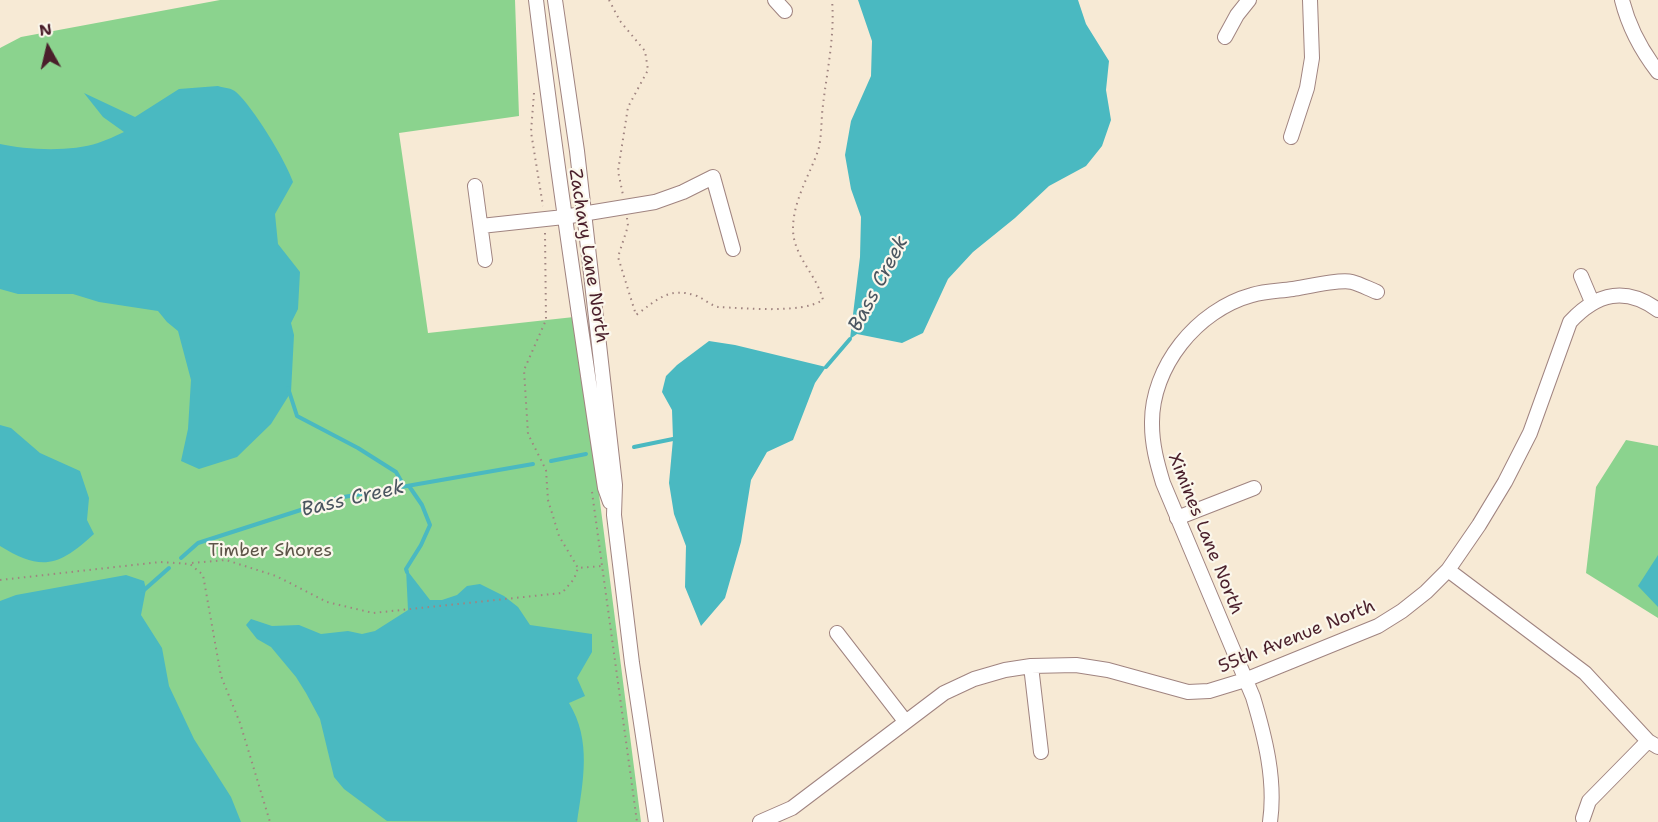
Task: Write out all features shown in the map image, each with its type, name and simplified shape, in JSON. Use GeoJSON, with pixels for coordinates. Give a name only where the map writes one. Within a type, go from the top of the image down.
{"type":"FeatureCollection","features":[{"type":"Feature","properties":{"kind":"street","name":"Zachary Lane North"},"geometry":{"type":"LineString","coordinates":[[536,0],[564,217],[606,488],[614,515]]}},
{"type":"Feature","properties":{"kind":"street","name":"Zachary Lane North"},"geometry":{"type":"LineString","coordinates":[[555,0],[584,212],[615,486],[614,515],[632,663],[656,822]]}},
{"type":"Feature","properties":{"kind":"street"},"geometry":{"type":"LineString","coordinates":[[775,0],[785,11]]}},
{"type":"Feature","properties":{"kind":"street"},"geometry":{"type":"LineString","coordinates":[[1225,37],[1237,15],[1249,0]]}},
{"type":"Feature","properties":{"kind":"street"},"geometry":{"type":"LineString","coordinates":[[1291,137],[1307,88],[1311,64],[1310,0]]}},
{"type":"Feature","properties":{"kind":"street"},"geometry":{"type":"LineString","coordinates":[[1622,0],[1628,22],[1642,51],[1658,72]]}},
{"type":"Feature","properties":{"kind":"street"},"geometry":{"type":"LineString","coordinates":[[482,226],[564,217],[655,202],[683,192],[713,177],[733,249]]}},
{"type":"Feature","properties":{"kind":"street"},"geometry":{"type":"LineString","coordinates":[[476,186],[486,260]]}},
{"type":"Feature","properties":{"kind":"street"},"geometry":{"type":"LineString","coordinates":[[1581,276],[1592,302],[1612,296],[1628,296],[1645,301],[1658,310]]}},
{"type":"Feature","properties":{"kind":"street","name":"Ximines Lane North"},"geometry":{"type":"LineString","coordinates":[[1270,822],[1272,811],[1270,771],[1264,733],[1252,697],[1177,518],[1154,453],[1152,423],[1159,380],[1180,345],[1202,322],[1226,306],[1251,295],[1350,281],[1377,292]]}},
{"type":"Feature","properties":{"kind":"street","name":"55th Avenue North"},"geometry":{"type":"LineString","coordinates":[[760,822],[792,808],[944,693],[974,679],[1005,669],[1076,665],[1108,670],[1188,692],[1209,691],[1245,680],[1378,626],[1402,611],[1448,570],[1479,525],[1530,433],[1570,322],[1592,302]]}},
{"type":"Feature","properties":{"kind":"street"},"geometry":{"type":"LineString","coordinates":[[1177,518],[1254,488]]}},
{"type":"Feature","properties":{"kind":"street"},"geometry":{"type":"LineString","coordinates":[[1448,570],[1585,673],[1653,744],[1589,801],[1583,818]]}},
{"type":"Feature","properties":{"kind":"street"},"geometry":{"type":"LineString","coordinates":[[837,633],[905,721]]}},
{"type":"Feature","properties":{"kind":"street"},"geometry":{"type":"LineString","coordinates":[[1031,666],[1041,752]]}},
{"type":"Feature","properties":{"kind":"path"},"geometry":{"type":"LineString","coordinates":[[534,87],[531,132],[545,219],[546,320],[524,370],[528,434],[546,470],[548,500],[559,536],[578,568]]}},
{"type":"Feature","properties":{"kind":"path"},"geometry":{"type":"LineString","coordinates":[[592,491],[637,822]]}},
{"type":"Feature","properties":{"kind":"path"},"geometry":{"type":"LineString","coordinates":[[0,580],[160,562],[190,564],[226,560],[276,576],[327,602],[373,613],[562,593],[574,579],[578,568]]}},
{"type":"Feature","properties":{"kind":"path"},"geometry":{"type":"LineString","coordinates":[[190,564],[203,575],[221,676],[240,723],[270,822]]}},
{"type":"Feature","properties":{"kind":"path"},"geometry":{"type":"LineString","coordinates":[[578,568],[602,566]]}},
{"type":"Feature","properties":{"kind":"green space","name":"Timber Shores"},"geometry":{"type":"Polygon","coordinates":[[[220,0],[515,0],[519,116],[399,133],[428,333],[574,317],[641,822],[0,822],[0,48],[21,37],[220,0]]]}},
{"type":"Feature","properties":{"kind":"green space"},"geometry":{"type":"Polygon","coordinates":[[[1626,440],[1658,446],[1658,618],[1586,573],[1596,487],[1626,440]]]}},
{"type":"Feature","properties":{"kind":"water"},"geometry":{"type":"Polygon","coordinates":[[[858,0],[1078,0],[1086,24],[1109,61],[1106,90],[1111,120],[1102,146],[1086,166],[1049,186],[1015,218],[973,252],[948,279],[923,333],[902,343],[857,334],[850,339],[860,257],[861,217],[851,189],[845,155],[851,121],[871,76],[872,41],[858,0]]]}},
{"type":"Feature","properties":{"kind":"water"},"geometry":{"type":"Polygon","coordinates":[[[218,86],[234,91],[243,99],[284,161],[293,182],[275,214],[278,244],[300,272],[298,309],[291,323],[294,335],[291,392],[271,424],[237,457],[199,469],[181,461],[188,429],[191,380],[178,331],[158,311],[99,302],[73,294],[18,294],[0,289],[0,144],[36,149],[75,148],[98,143],[124,132],[103,117],[84,93],[135,117],[179,89],[218,86]]]}},
{"type":"Feature","properties":{"kind":"water"},"geometry":{"type":"Polygon","coordinates":[[[709,341],[826,367],[815,383],[793,440],[767,452],[751,480],[741,542],[725,598],[701,626],[685,587],[686,546],[674,514],[669,483],[673,439],[672,410],[662,392],[666,376],[709,341]]]}},
{"type":"Feature","properties":{"kind":"water"},"geometry":{"type":"Polygon","coordinates":[[[0,425],[11,428],[40,453],[80,471],[89,498],[87,520],[94,534],[60,559],[50,562],[27,560],[0,546],[0,425]]]}},
{"type":"Feature","properties":{"kind":"water"},"geometry":{"type":"Polygon","coordinates":[[[1658,555],[1658,607],[1638,586],[1658,555]]]}},
{"type":"Feature","properties":{"kind":"water"},"geometry":{"type":"Polygon","coordinates":[[[406,569],[430,600],[442,600],[457,595],[467,586],[480,584],[504,596],[518,607],[530,625],[592,634],[592,652],[577,678],[585,696],[569,703],[581,732],[584,761],[577,822],[387,821],[344,789],[334,777],[320,719],[306,693],[271,647],[257,639],[246,625],[251,619],[272,626],[299,625],[321,634],[348,631],[362,634],[375,631],[408,610],[406,569]]]}},
{"type":"Feature","properties":{"kind":"water"},"geometry":{"type":"Polygon","coordinates":[[[126,575],[144,581],[146,589],[141,615],[162,648],[169,686],[194,739],[231,797],[241,822],[0,822],[0,601],[16,595],[126,575]]]}},
{"type":"Feature","properties":{"kind":"waterway","name":"Bass Creek"},"geometry":{"type":"LineString","coordinates":[[826,367],[850,339]]}},
{"type":"Feature","properties":{"kind":"waterway"},"geometry":{"type":"LineString","coordinates":[[288,388],[297,416],[358,448],[396,472],[404,486]]}},
{"type":"Feature","properties":{"kind":"waterway","name":"Bass Creek"},"geometry":{"type":"LineString","coordinates":[[634,447],[673,439]]}},
{"type":"Feature","properties":{"kind":"waterway","name":"Bass Creek"},"geometry":{"type":"LineString","coordinates":[[551,461],[586,454]]}},
{"type":"Feature","properties":{"kind":"waterway","name":"Bass Creek"},"geometry":{"type":"LineString","coordinates":[[181,558],[198,543],[338,498],[533,464]]}},
{"type":"Feature","properties":{"kind":"waterway"},"geometry":{"type":"LineString","coordinates":[[407,572],[406,569],[430,525],[422,505],[409,486]]}},
{"type":"Feature","properties":{"kind":"waterway","name":"Bass Creek"},"geometry":{"type":"LineString","coordinates":[[143,591],[169,568]]}}]}
